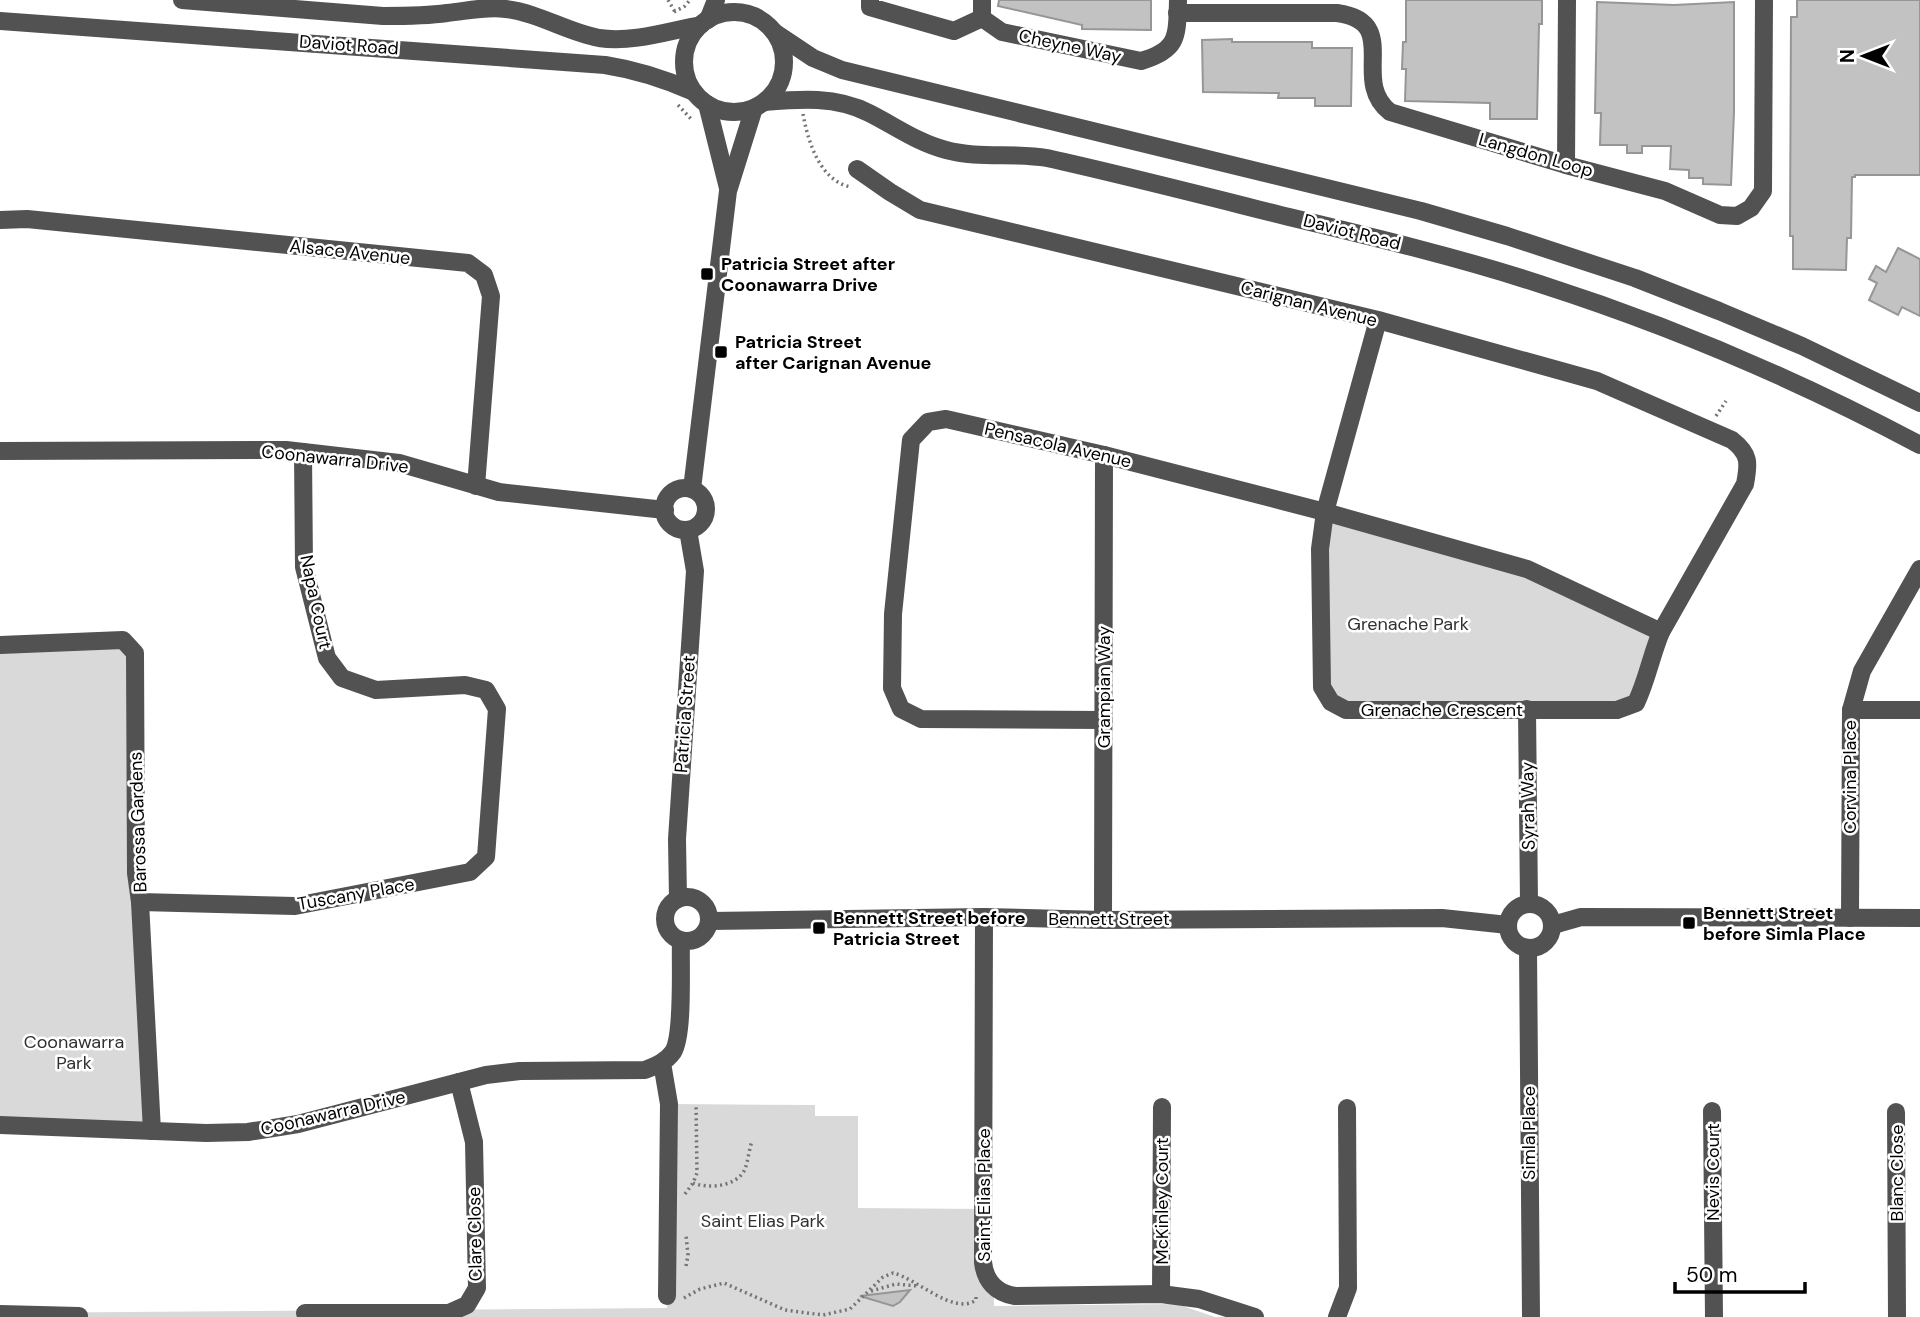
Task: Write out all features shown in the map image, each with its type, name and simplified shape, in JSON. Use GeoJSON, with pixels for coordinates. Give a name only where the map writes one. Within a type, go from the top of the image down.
{"type":"FeatureCollection","features":[{"type":"Feature","properties":{"kind":"street","name":"Daviot Road"},"geometry":{"type":"LineString","coordinates":[[182,0],[383,16],[416,16],[504,8],[598,38],[614,39],[633,39],[704,23]]}},
{"type":"Feature","properties":{"kind":"street"},"geometry":{"type":"LineString","coordinates":[[716,0],[704,23],[687,46],[685,70],[701,98],[728,191]]}},
{"type":"Feature","properties":{"kind":"street"},"geometry":{"type":"LineString","coordinates":[[692,489],[728,191],[759,105],[778,87],[784,66],[783,54],[759,0]]}},
{"type":"Feature","properties":{"kind":"street"},"geometry":{"type":"LineString","coordinates":[[870,0],[870,7],[954,31],[982,9]]}},
{"type":"Feature","properties":{"kind":"street"},"geometry":{"type":"LineString","coordinates":[[1566,165],[1567,0]]}},
{"type":"Feature","properties":{"kind":"street","name":"Langdon Loop"},"geometry":{"type":"LineString","coordinates":[[1177,7],[1352,15],[1367,25],[1372,35],[1375,92],[1381,105],[1390,112],[1566,165],[1665,191],[1720,215],[1737,216],[1751,208],[1763,191],[1764,0]]}},
{"type":"Feature","properties":{"kind":"street","name":"Cheyne Way"},"geometry":{"type":"LineString","coordinates":[[982,9],[1002,32],[1142,61],[1162,55],[1176,39],[1177,7]]}},
{"type":"Feature","properties":{"kind":"street"},"geometry":{"type":"LineString","coordinates":[[704,23],[724,13],[742,13],[770,28]]}},
{"type":"Feature","properties":{"kind":"street","name":"Daviot Road"},"geometry":{"type":"LineString","coordinates":[[0,21],[604,65],[654,75],[701,98]]}},
{"type":"Feature","properties":{"kind":"street","name":"Daviot Road"},"geometry":{"type":"LineString","coordinates":[[770,28],[813,58],[842,70],[1421,211],[1550,249],[1667,290],[1750,324],[1843,365],[1920,404]]}},
{"type":"Feature","properties":{"kind":"street"},"geometry":{"type":"LineString","coordinates":[[701,98],[730,112],[759,105]]}},
{"type":"Feature","properties":{"kind":"street","name":"Daviot Road"},"geometry":{"type":"LineString","coordinates":[[759,105],[803,99],[837,102],[868,112],[915,138],[947,150],[965,154],[1016,154],[1047,158],[1380,238],[1476,264],[1581,298],[1695,340],[1787,379],[1920,445]]}},
{"type":"Feature","properties":{"kind":"street","name":"Carignan Avenue"},"geometry":{"type":"LineString","coordinates":[[857,169],[920,210],[1378,320],[1597,381],[1732,440],[1743,449],[1749,464]]}},
{"type":"Feature","properties":{"kind":"street","name":"Alsace Avenue"},"geometry":{"type":"LineString","coordinates":[[0,220],[27,219],[468,263],[484,275],[491,296],[476,486]]}},
{"type":"Feature","properties":{"kind":"street","name":"Grenache Crescent"},"geometry":{"type":"LineString","coordinates":[[1378,320],[1325,512],[1320,549],[1322,687],[1331,702],[1346,710],[1617,710],[1636,703],[1646,681],[1651,657],[1661,632],[1745,484],[1749,464]]}},
{"type":"Feature","properties":{"kind":"street","name":"Pensacola Avenue"},"geometry":{"type":"LineString","coordinates":[[1104,720],[922,719],[901,709],[892,688],[893,614],[911,440],[928,422],[946,419],[1104,455],[1325,512],[1527,569],[1661,632]]}},
{"type":"Feature","properties":{"kind":"street","name":"Coonawarra Drive"},"geometry":{"type":"LineString","coordinates":[[0,451],[286,450],[399,463],[499,492],[665,510]]}},
{"type":"Feature","properties":{"kind":"street","name":"Napa Court"},"geometry":{"type":"LineString","coordinates":[[303,452],[304,567],[327,657],[342,678],[376,690],[465,685],[486,691],[497,709],[491,778]]}},
{"type":"Feature","properties":{"kind":"street","name":"Grampian Way"},"geometry":{"type":"LineString","coordinates":[[1103,920],[1104,455]]}},
{"type":"Feature","properties":{"kind":"street"},"geometry":{"type":"LineString","coordinates":[[684,488],[692,489],[704,499],[705,515],[696,527],[688,530],[672,525],[665,510],[670,495],[684,488]]}},
{"type":"Feature","properties":{"kind":"street","name":"Patricia Street"},"geometry":{"type":"LineString","coordinates":[[678,899],[677,839],[695,571],[688,530]]}},
{"type":"Feature","properties":{"kind":"street","name":"Corvina Place"},"geometry":{"type":"LineString","coordinates":[[1850,918],[1851,710],[1862,671],[1920,569]]}},
{"type":"Feature","properties":{"kind":"street","name":"Barossa Gardens"},"geometry":{"type":"LineString","coordinates":[[0,645],[123,640],[135,653],[136,873],[140,902],[152,1131]]}},
{"type":"Feature","properties":{"kind":"street","name":"Syrah Way"},"geometry":{"type":"LineString","coordinates":[[1527,709],[1529,904]]}},
{"type":"Feature","properties":{"kind":"street"},"geometry":{"type":"LineString","coordinates":[[1851,710],[1920,710]]}},
{"type":"Feature","properties":{"kind":"street","name":"Tuscany Place"},"geometry":{"type":"LineString","coordinates":[[140,902],[295,906],[470,872],[486,857],[491,778]]}},
{"type":"Feature","properties":{"kind":"street"},"geometry":{"type":"LineString","coordinates":[[693,897],[700,901],[709,914],[710,921],[703,935],[696,940],[681,941],[669,932],[665,917],[672,903],[678,899],[693,897]]}},
{"type":"Feature","properties":{"kind":"street"},"geometry":{"type":"LineString","coordinates":[[1529,904],[1545,909],[1553,925],[1548,939],[1528,948],[1513,940],[1508,925],[1514,910],[1529,904]]}},
{"type":"Feature","properties":{"kind":"street"},"geometry":{"type":"LineString","coordinates":[[1553,925],[1581,917],[1920,918]]}},
{"type":"Feature","properties":{"kind":"street","name":"Saint Elias Place"},"geometry":{"type":"LineString","coordinates":[[984,918],[984,1272],[994,1287],[1004,1294],[1015,1296],[1161,1294],[1199,1299],[1255,1317]]}},
{"type":"Feature","properties":{"kind":"street","name":"Bennett Street"},"geometry":{"type":"LineString","coordinates":[[710,921],[1442,918],[1508,925]]}},
{"type":"Feature","properties":{"kind":"street"},"geometry":{"type":"LineString","coordinates":[[674,1298],[669,1104],[662,1063],[674,1051],[679,1030],[681,941]]}},
{"type":"Feature","properties":{"kind":"street","name":"Simla Place"},"geometry":{"type":"LineString","coordinates":[[1528,948],[1531,1317]]}},
{"type":"Feature","properties":{"kind":"street","name":"Coonawarra Drive"},"geometry":{"type":"LineString","coordinates":[[0,1125],[248,1132],[298,1124],[486,1075],[520,1071],[645,1070],[662,1063]]}},
{"type":"Feature","properties":{"kind":"street","name":"Clare Close"},"geometry":{"type":"LineString","coordinates":[[305,1313],[449,1313],[467,1305],[477,1287],[474,1142],[458,1082]]}},
{"type":"Feature","properties":{"kind":"street","name":"McKinley Court"},"geometry":{"type":"LineString","coordinates":[[1161,1294],[1162,1107]]}},
{"type":"Feature","properties":{"kind":"street"},"geometry":{"type":"LineString","coordinates":[[1338,1317],[1348,1288],[1347,1108]]}},
{"type":"Feature","properties":{"kind":"street","name":"Nevis Court"},"geometry":{"type":"LineString","coordinates":[[1712,1111],[1714,1317]]}},
{"type":"Feature","properties":{"kind":"street","name":"Blanc Close"},"geometry":{"type":"LineString","coordinates":[[1896,1112],[1897,1317]]}},
{"type":"Feature","properties":{"kind":"street"},"geometry":{"type":"LineString","coordinates":[[0,1314],[79,1316]]}},
{"type":"Feature","properties":{"kind":"path"},"geometry":{"type":"LineString","coordinates":[[668,0],[675,12]]}},
{"type":"Feature","properties":{"kind":"path"},"geometry":{"type":"LineString","coordinates":[[665,14],[675,12],[690,0]]}},
{"type":"Feature","properties":{"kind":"path"},"geometry":{"type":"LineString","coordinates":[[681,1200],[697,1172],[696,1104]]}},
{"type":"Feature","properties":{"kind":"path"},"geometry":{"type":"LineString","coordinates":[[693,1183],[701,1186],[721,1186],[734,1181],[744,1172],[752,1141]]}},
{"type":"Feature","properties":{"kind":"path"},"geometry":{"type":"LineString","coordinates":[[682,1228],[687,1237],[688,1255],[684,1275]]}},
{"type":"Feature","properties":{"kind":"path"},"geometry":{"type":"LineString","coordinates":[[674,1298],[724,1283],[785,1310],[823,1315],[850,1309],[883,1277],[893,1273],[953,1303],[974,1302]]}},
{"type":"Feature","properties":{"kind":"path"},"geometry":{"type":"LineString","coordinates":[[869,1292],[896,1284],[927,1289]]}},
{"type":"Feature","properties":{"kind":"green space","name":"Grenache Park"},"geometry":{"type":"Polygon","coordinates":[[[1325,512],[1527,569],[1661,632],[1636,703],[1331,702],[1325,512]]]}},
{"type":"Feature","properties":{"kind":"green space","name":"Coonawarra Park"},"geometry":{"type":"Polygon","coordinates":[[[123,640],[133,657],[152,1131],[0,1125],[0,645],[123,640]]]}},
{"type":"Feature","properties":{"kind":"green space","name":"Saint Elias Park"},"geometry":{"type":"Polygon","coordinates":[[[669,1104],[815,1105],[815,1116],[858,1116],[858,1208],[983,1209],[994,1287],[994,1306],[1177,1304],[1215,1317],[0,1317],[0,1313],[667,1308],[669,1104]]]}},
{"type":"Feature","properties":{"kind":"building"},"geometry":{"type":"Polygon","coordinates":[[[999,0],[1151,0],[1151,30],[1082,29],[1082,25],[998,6],[999,0]]]}},
{"type":"Feature","properties":{"kind":"building"},"geometry":{"type":"Polygon","coordinates":[[[1406,0],[1542,0],[1537,119],[1490,119],[1490,103],[1405,101],[1406,69],[1402,69],[1403,42],[1406,42],[1406,0]]]}},
{"type":"Feature","properties":{"kind":"building"},"geometry":{"type":"Polygon","coordinates":[[[1797,0],[1920,0],[1920,175],[1852,177],[1851,238],[1847,238],[1846,270],[1793,269],[1793,236],[1790,236],[1791,17],[1797,17],[1797,0]]]}},
{"type":"Feature","properties":{"kind":"building"},"geometry":{"type":"Polygon","coordinates":[[[1597,2],[1674,5],[1734,2],[1731,185],[1703,184],[1703,178],[1689,178],[1689,170],[1670,169],[1671,146],[1642,146],[1642,153],[1627,153],[1627,145],[1600,145],[1601,113],[1595,113],[1597,2]]]}},
{"type":"Feature","properties":{"kind":"building"},"geometry":{"type":"Polygon","coordinates":[[[1232,39],[1232,42],[1312,42],[1312,48],[1352,48],[1351,106],[1315,106],[1315,98],[1278,98],[1279,93],[1203,92],[1202,40],[1232,39]]]}},
{"type":"Feature","properties":{"kind":"building"},"geometry":{"type":"Polygon","coordinates":[[[1898,248],[1920,259],[1920,316],[1902,307],[1898,315],[1869,300],[1877,283],[1869,279],[1876,266],[1886,272],[1898,248]]]}},
{"type":"Feature","properties":{"kind":"building"},"geometry":{"type":"Polygon","coordinates":[[[910,1290],[893,1306],[860,1296],[910,1290]]]}},
{"type":"Feature","properties":{"kind":"place","name":"Patricia Street after Coonawarra Drive"},"geometry":{"type":"Point","coordinates":[707,274]}},
{"type":"Feature","properties":{"kind":"place","name":"Patricia Street after Carignan Avenue"},"geometry":{"type":"Point","coordinates":[721,352]}},
{"type":"Feature","properties":{"kind":"place","name":"Bennett Street before Simla Place"},"geometry":{"type":"Point","coordinates":[1689,923]}},
{"type":"Feature","properties":{"kind":"place","name":"Bennett Street before Patricia Street"},"geometry":{"type":"Point","coordinates":[819,928]}}]}
